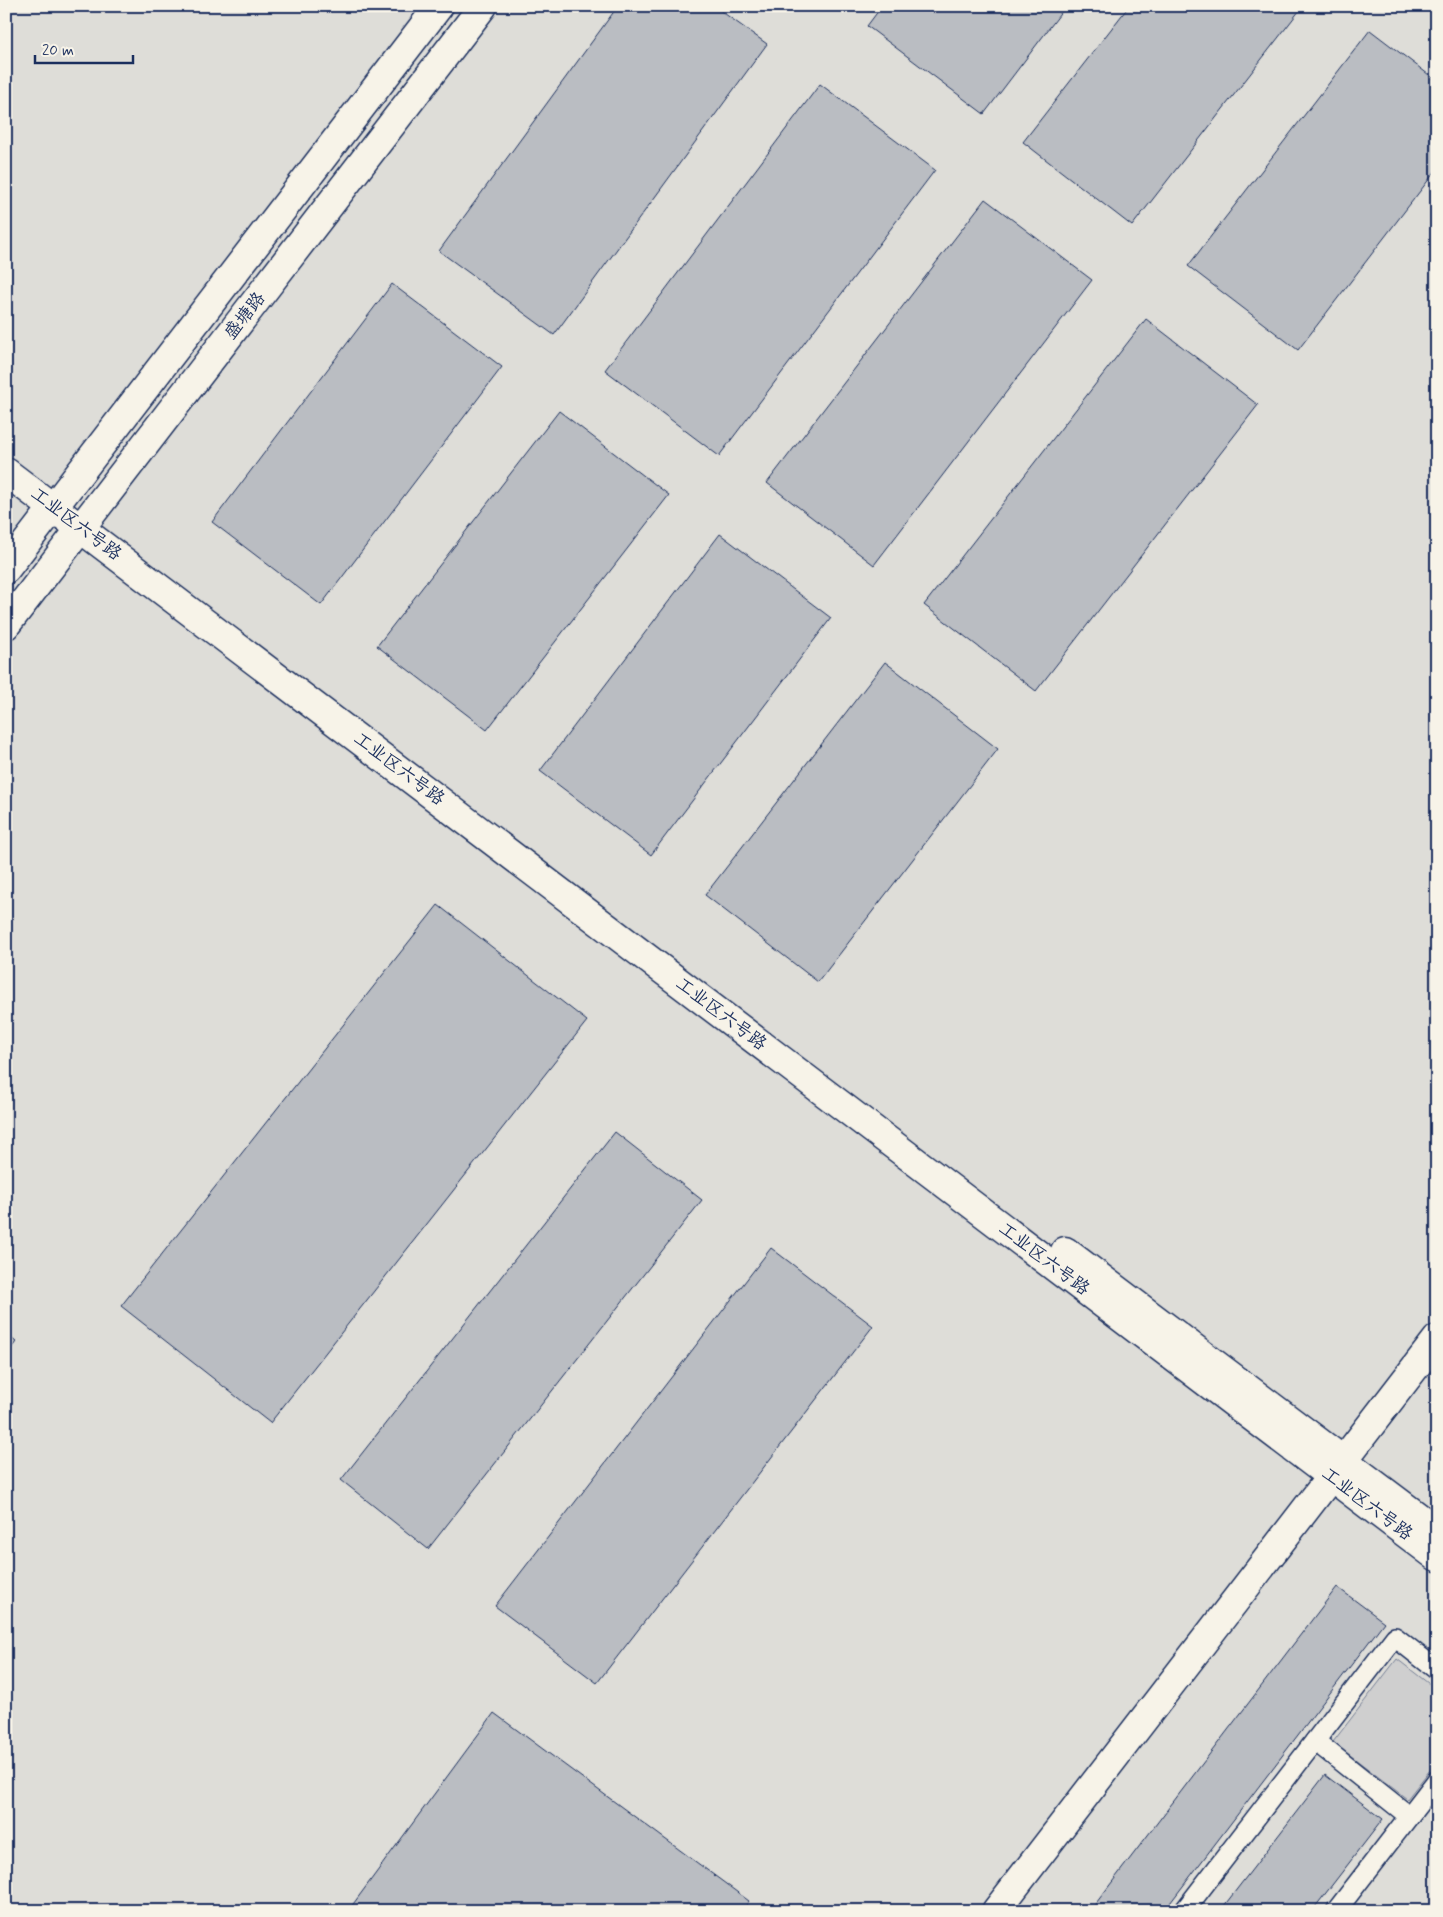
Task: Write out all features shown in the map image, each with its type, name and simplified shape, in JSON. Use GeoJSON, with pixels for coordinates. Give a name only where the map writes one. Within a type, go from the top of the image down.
{"type":"FeatureCollection","features":[{"type":"Feature","properties":{"kind":"street","name":"盛塘路"},"geometry":{"type":"LineString","coordinates":[[6,569],[439,6]]}},
{"type":"Feature","properties":{"kind":"street","name":"盛塘路"},"geometry":{"type":"LineString","coordinates":[[6,625],[483,6]]}},
{"type":"Feature","properties":{"kind":"street","name":"工业区六号路"},"geometry":{"type":"LineString","coordinates":[[6,454],[58,502],[1337,1469],[1437,1557]]}},
{"type":"Feature","properties":{"kind":"street","name":"工业区六号路"},"geometry":{"type":"LineString","coordinates":[[6,472],[58,502]]}},
{"type":"Feature","properties":{"kind":"street"},"geometry":{"type":"LineString","coordinates":[[996,1911],[1437,1339]]}},
{"type":"Feature","properties":{"kind":"street","name":"工业区六号路"},"geometry":{"type":"LineString","coordinates":[[1337,1469],[1437,1532]]}},
{"type":"Feature","properties":{"kind":"lane"},"geometry":{"type":"LineString","coordinates":[[1184,1911],[1395,1638],[1437,1670]]}},
{"type":"Feature","properties":{"kind":"lane"},"geometry":{"type":"LineString","coordinates":[[1315,1741],[1410,1816]]}},
{"type":"Feature","properties":{"kind":"lane"},"geometry":{"type":"LineString","coordinates":[[1336,1911],[1437,1780]]}},
{"type":"Feature","properties":{"kind":"shaded area"},"geometry":{"type":"Polygon","coordinates":[[[6,6],[1437,6],[1437,1911],[6,1911],[6,6]]]}},
{"type":"Feature","properties":{"kind":"shaded area"},"geometry":{"type":"Polygon","coordinates":[[[1397,1659],[1437,1690],[1437,1761],[1407,1799],[1333,1742],[1397,1659]]]}},
{"type":"Feature","properties":{"kind":"building"},"geometry":{"type":"Polygon","coordinates":[[[618,6],[714,6],[767,44],[554,335],[439,251],[618,6]]]}},
{"type":"Feature","properties":{"kind":"building"},"geometry":{"type":"Polygon","coordinates":[[[882,6],[1066,6],[984,114],[867,26],[882,6]]]}},
{"type":"Feature","properties":{"kind":"building"},"geometry":{"type":"Polygon","coordinates":[[[1129,6],[1303,6],[1132,226],[1023,142],[1129,6]]]}},
{"type":"Feature","properties":{"kind":"building"},"geometry":{"type":"Polygon","coordinates":[[[1370,30],[1437,81],[1437,169],[1298,350],[1188,266],[1370,30]]]}},
{"type":"Feature","properties":{"kind":"building"},"geometry":{"type":"Polygon","coordinates":[[[820,84],[935,170],[719,456],[605,370],[820,84]]]}},
{"type":"Feature","properties":{"kind":"building"},"geometry":{"type":"Polygon","coordinates":[[[985,199],[1092,280],[874,565],[767,483],[985,199]]]}},
{"type":"Feature","properties":{"kind":"building"},"geometry":{"type":"Polygon","coordinates":[[[392,284],[502,367],[321,605],[212,522],[392,284]]]}},
{"type":"Feature","properties":{"kind":"building"},"geometry":{"type":"Polygon","coordinates":[[[1146,319],[1258,405],[1036,691],[924,605],[1146,319]]]}},
{"type":"Feature","properties":{"kind":"building"},"geometry":{"type":"Polygon","coordinates":[[[559,411],[669,495],[487,730],[377,646],[559,411]]]}},
{"type":"Feature","properties":{"kind":"building"},"geometry":{"type":"Polygon","coordinates":[[[720,534],[831,618],[651,855],[540,771],[720,534]]]}},
{"type":"Feature","properties":{"kind":"building"},"geometry":{"type":"Polygon","coordinates":[[[885,662],[998,749],[818,982],[705,895],[885,662]]]}},
{"type":"Feature","properties":{"kind":"building"},"geometry":{"type":"Polygon","coordinates":[[[438,905],[587,1021],[270,1423],[121,1306],[438,905]]]}},
{"type":"Feature","properties":{"kind":"building"},"geometry":{"type":"Polygon","coordinates":[[[615,1132],[702,1200],[428,1549],[341,1480],[615,1132]]]}},
{"type":"Feature","properties":{"kind":"building"},"geometry":{"type":"Polygon","coordinates":[[[771,1248],[873,1326],[597,1683],[495,1606],[771,1248]]]}},
{"type":"Feature","properties":{"kind":"building"},"geometry":{"type":"Polygon","coordinates":[[[6,1334],[16,1342],[6,1355],[6,1334]]]}},
{"type":"Feature","properties":{"kind":"building"},"geometry":{"type":"Polygon","coordinates":[[[1337,1587],[1384,1622],[1164,1911],[1090,1911],[1337,1587]]]}},
{"type":"Feature","properties":{"kind":"building"},"geometry":{"type":"Polygon","coordinates":[[[494,1713],[749,1901],[742,1911],[348,1911],[494,1713]]]}},
{"type":"Feature","properties":{"kind":"building"},"geometry":{"type":"Polygon","coordinates":[[[1325,1775],[1383,1819],[1312,1911],[1220,1911],[1325,1775]]]}}]}
